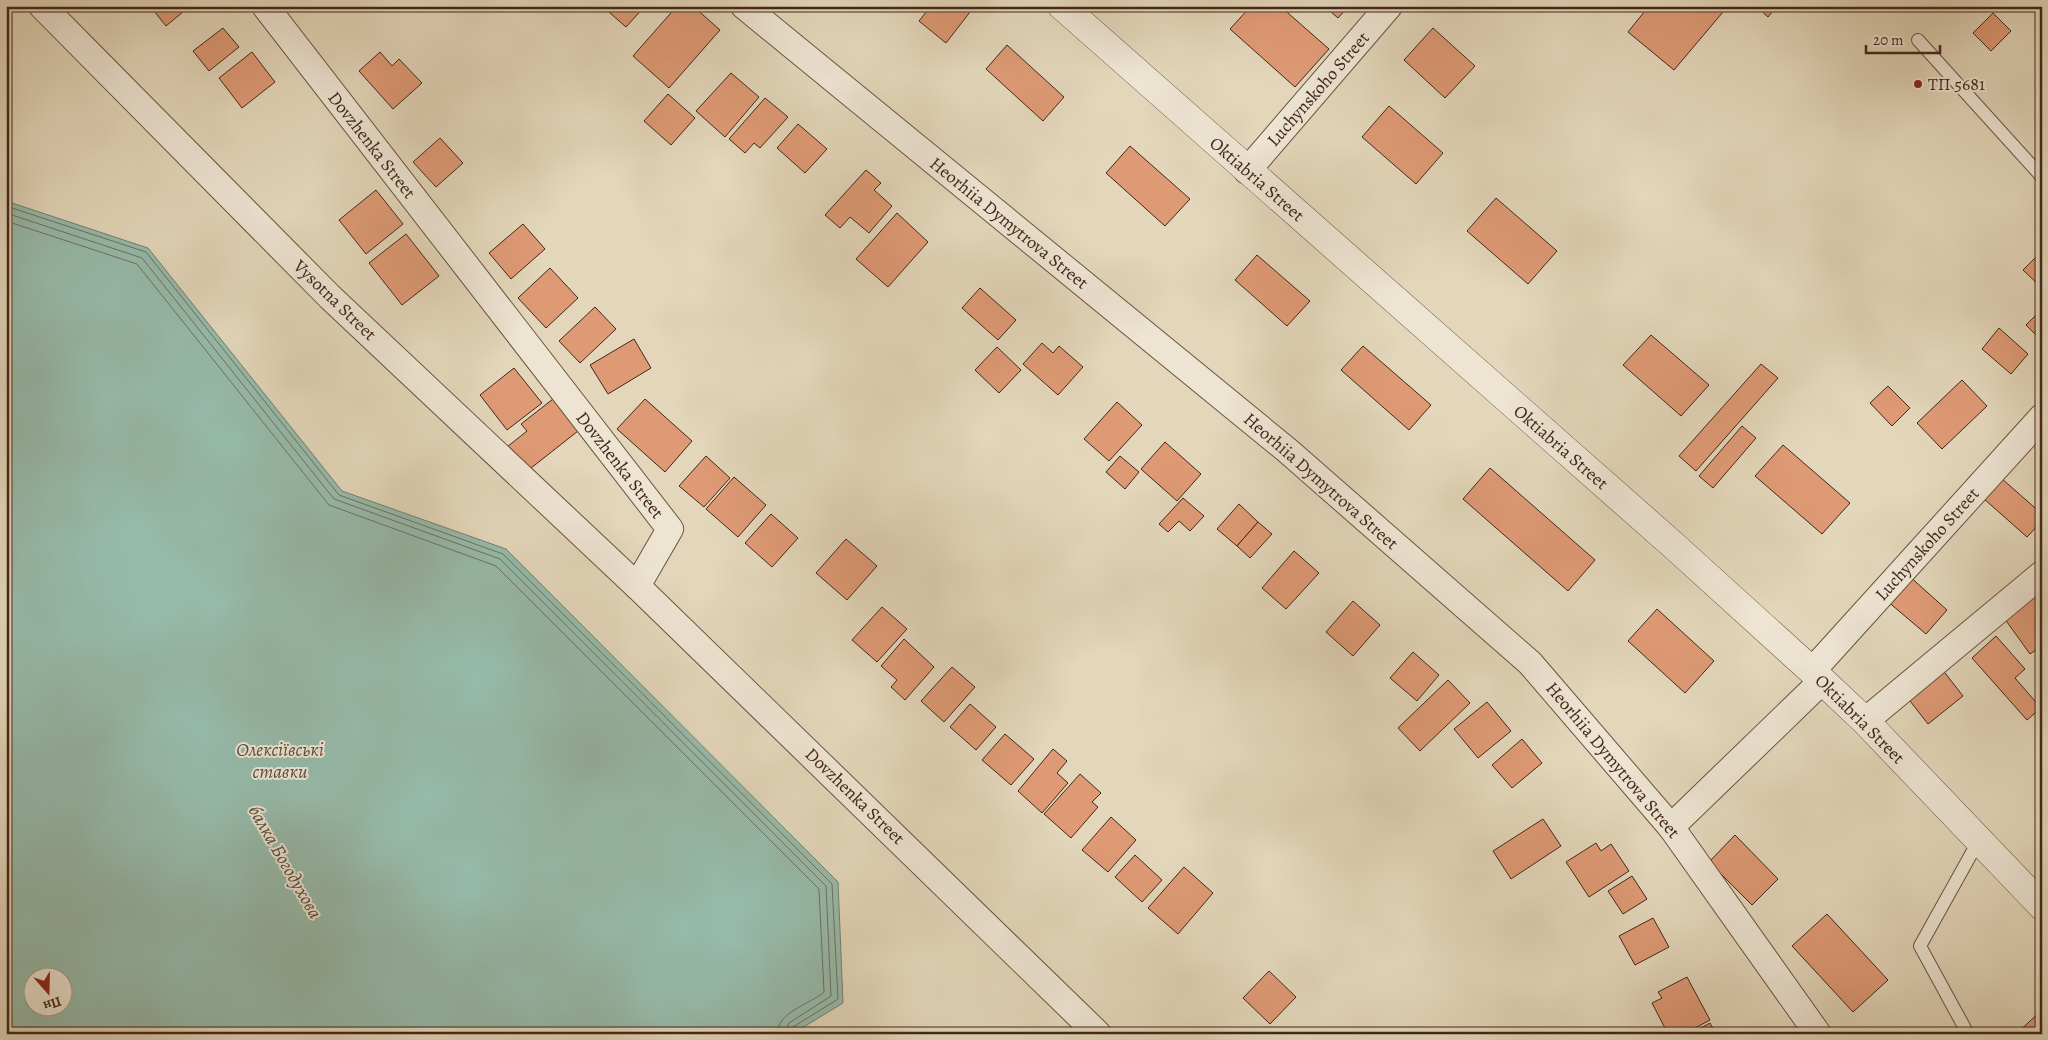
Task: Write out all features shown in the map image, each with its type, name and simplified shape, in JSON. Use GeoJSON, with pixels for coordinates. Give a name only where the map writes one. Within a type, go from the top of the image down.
{"type":"FeatureCollection","features":[{"type":"Feature","properties":{"kind":"street","name":"Vysotna Street"},"geometry":{"type":"LineString","coordinates":[[42,6],[330,297],[637,586]]}},
{"type":"Feature","properties":{"kind":"street","name":"Dovzhenka Street"},"geometry":{"type":"LineString","coordinates":[[265,6],[670,530],[637,586],[1098,1034]]}},
{"type":"Feature","properties":{"kind":"street","name":"Heorhiia Dymytrova Street"},"geometry":{"type":"LineString","coordinates":[[744,6],[1288,451],[1530,663],[1671,827],[1818,1034]]}},
{"type":"Feature","properties":{"kind":"street","name":"Oktiabria Street"},"geometry":{"type":"LineString","coordinates":[[1062,6],[1247,172],[1672,544],[1817,676],[1865,721],[2042,906]]}},
{"type":"Feature","properties":{"kind":"street","name":"Luchynskoho Street"},"geometry":{"type":"LineString","coordinates":[[1247,172],[1390,6]]}},
{"type":"Feature","properties":{"kind":"street","name":"Luchynskoho Street"},"geometry":{"type":"LineString","coordinates":[[1671,827],[1817,676],[2042,417]]}},
{"type":"Feature","properties":{"kind":"street"},"geometry":{"type":"LineString","coordinates":[[1865,721],[2042,574]]}},
{"type":"Feature","properties":{"kind":"lane"},"geometry":{"type":"LineString","coordinates":[[1918,40],[2042,177]]}},
{"type":"Feature","properties":{"kind":"lane"},"geometry":{"type":"LineString","coordinates":[[1968,1034],[1920,946],[1979,840]]}},
{"type":"Feature","properties":{"kind":"water","name":"Олексіївські ставки"},"geometry":{"type":"Polygon","coordinates":[[[6,201],[148,248],[342,491],[506,549],[838,882],[843,1003],[792,1034],[6,1034],[6,201]]]}},
{"type":"Feature","properties":{"kind":"building"},"geometry":{"type":"Polygon","coordinates":[[[150,6],[190,6],[166,26],[150,6]]]}},
{"type":"Feature","properties":{"kind":"building"},"geometry":{"type":"Polygon","coordinates":[[[602,6],[645,6],[626,27],[602,6]]]}},
{"type":"Feature","properties":{"kind":"building"},"geometry":{"type":"Polygon","coordinates":[[[677,6],[693,6],[720,30],[669,88],[633,56],[677,6]]]}},
{"type":"Feature","properties":{"kind":"building"},"geometry":{"type":"Polygon","coordinates":[[[931,6],[963,6],[970,12],[946,43],[919,21],[931,6]]]}},
{"type":"Feature","properties":{"kind":"building"},"geometry":{"type":"Polygon","coordinates":[[[1251,6],[1280,6],[1329,49],[1295,87],[1230,29],[1251,6]]]}},
{"type":"Feature","properties":{"kind":"building"},"geometry":{"type":"Polygon","coordinates":[[[1324,6],[1349,6],[1338,18],[1324,6]]]}},
{"type":"Feature","properties":{"kind":"building"},"geometry":{"type":"Polygon","coordinates":[[[1649,6],[1728,6],[1674,70],[1628,32],[1649,6]]]}},
{"type":"Feature","properties":{"kind":"building"},"geometry":{"type":"Polygon","coordinates":[[[1756,6],[1777,6],[1768,17],[1756,6]]]}},
{"type":"Feature","properties":{"kind":"building"},"geometry":{"type":"Polygon","coordinates":[[[1993,13],[2011,31],[1991,51],[1973,33],[1993,13]]]}},
{"type":"Feature","properties":{"kind":"building"},"geometry":{"type":"Polygon","coordinates":[[[223,28],[239,47],[209,71],[193,51],[223,28]]]}},
{"type":"Feature","properties":{"kind":"building"},"geometry":{"type":"Polygon","coordinates":[[[1433,28],[1475,66],[1445,98],[1404,60],[1433,28]]]}},
{"type":"Feature","properties":{"kind":"building"},"geometry":{"type":"Polygon","coordinates":[[[1007,45],[1064,97],[1043,121],[986,69],[1007,45]]]}},
{"type":"Feature","properties":{"kind":"building"},"geometry":{"type":"Polygon","coordinates":[[[252,52],[275,82],[242,108],[219,78],[252,52]]]}},
{"type":"Feature","properties":{"kind":"building"},"geometry":{"type":"Polygon","coordinates":[[[380,52],[392,66],[399,59],[422,83],[393,109],[359,71],[380,52]]]}},
{"type":"Feature","properties":{"kind":"building"},"geometry":{"type":"Polygon","coordinates":[[[731,73],[759,97],[725,137],[696,111],[731,73]]]}},
{"type":"Feature","properties":{"kind":"building"},"geometry":{"type":"Polygon","coordinates":[[[668,94],[695,118],[671,145],[644,121],[668,94]]]}},
{"type":"Feature","properties":{"kind":"building"},"geometry":{"type":"Polygon","coordinates":[[[765,98],[788,117],[760,148],[754,143],[745,153],[729,139],[765,98]]]}},
{"type":"Feature","properties":{"kind":"building"},"geometry":{"type":"Polygon","coordinates":[[[1389,106],[1443,153],[1416,184],[1362,137],[1389,106]]]}},
{"type":"Feature","properties":{"kind":"building"},"geometry":{"type":"Polygon","coordinates":[[[798,124],[827,149],[805,173],[777,148],[798,124]]]}},
{"type":"Feature","properties":{"kind":"building"},"geometry":{"type":"Polygon","coordinates":[[[440,138],[463,163],[436,187],[413,162],[440,138]]]}},
{"type":"Feature","properties":{"kind":"building"},"geometry":{"type":"Polygon","coordinates":[[[1130,146],[1190,199],[1165,226],[1106,173],[1130,146]]]}},
{"type":"Feature","properties":{"kind":"building"},"geometry":{"type":"Polygon","coordinates":[[[866,170],[881,183],[874,190],[892,206],[869,233],[850,217],[840,228],[825,215],[866,170]]]}},
{"type":"Feature","properties":{"kind":"building"},"geometry":{"type":"Polygon","coordinates":[[[376,190],[403,224],[366,254],[339,220],[376,190]]]}},
{"type":"Feature","properties":{"kind":"building"},"geometry":{"type":"Polygon","coordinates":[[[1496,198],[1557,251],[1528,284],[1467,231],[1496,198]]]}},
{"type":"Feature","properties":{"kind":"building"},"geometry":{"type":"Polygon","coordinates":[[[897,213],[928,242],[888,287],[856,259],[897,213]]]}},
{"type":"Feature","properties":{"kind":"building"},"geometry":{"type":"Polygon","coordinates":[[[523,224],[545,249],[511,279],[489,253],[523,224]]]}},
{"type":"Feature","properties":{"kind":"building"},"geometry":{"type":"Polygon","coordinates":[[[406,234],[439,276],[402,305],[369,263],[406,234]]]}},
{"type":"Feature","properties":{"kind":"building"},"geometry":{"type":"Polygon","coordinates":[[[2042,251],[2042,288],[2023,270],[2042,251]]]}},
{"type":"Feature","properties":{"kind":"building"},"geometry":{"type":"Polygon","coordinates":[[[1257,255],[1310,301],[1287,326],[1235,280],[1257,255]]]}},
{"type":"Feature","properties":{"kind":"building"},"geometry":{"type":"Polygon","coordinates":[[[550,268],[578,298],[546,328],[518,298],[550,268]]]}},
{"type":"Feature","properties":{"kind":"building"},"geometry":{"type":"Polygon","coordinates":[[[980,288],[1016,320],[998,340],[962,308],[980,288]]]}},
{"type":"Feature","properties":{"kind":"building"},"geometry":{"type":"Polygon","coordinates":[[[595,307],[616,329],[580,363],[559,341],[595,307]]]}},
{"type":"Feature","properties":{"kind":"building"},"geometry":{"type":"Polygon","coordinates":[[[2042,309],[2042,341],[2026,325],[2042,309]]]}},
{"type":"Feature","properties":{"kind":"building"},"geometry":{"type":"Polygon","coordinates":[[[1999,328],[2028,354],[2011,374],[1982,349],[1999,328]]]}},
{"type":"Feature","properties":{"kind":"building"},"geometry":{"type":"Polygon","coordinates":[[[1651,335],[1709,385],[1681,416],[1623,365],[1651,335]]]}},
{"type":"Feature","properties":{"kind":"building"},"geometry":{"type":"Polygon","coordinates":[[[634,339],[651,368],[608,394],[590,365],[634,339]]]}},
{"type":"Feature","properties":{"kind":"building"},"geometry":{"type":"Polygon","coordinates":[[[1042,343],[1053,353],[1059,346],[1083,367],[1058,395],[1023,364],[1042,343]]]}},
{"type":"Feature","properties":{"kind":"building"},"geometry":{"type":"Polygon","coordinates":[[[1363,346],[1431,405],[1409,430],[1341,370],[1363,346]]]}},
{"type":"Feature","properties":{"kind":"building"},"geometry":{"type":"Polygon","coordinates":[[[997,347],[1021,370],[999,393],[975,370],[997,347]]]}},
{"type":"Feature","properties":{"kind":"building"},"geometry":{"type":"Polygon","coordinates":[[[1761,364],[1778,378],[1696,471],[1679,456],[1761,364]]]}},
{"type":"Feature","properties":{"kind":"building"},"geometry":{"type":"Polygon","coordinates":[[[514,368],[542,403],[507,430],[480,395],[514,368]]]}},
{"type":"Feature","properties":{"kind":"building"},"geometry":{"type":"Polygon","coordinates":[[[1962,380],[1987,406],[1942,449],[1917,423],[1962,380]]]}},
{"type":"Feature","properties":{"kind":"building"},"geometry":{"type":"Polygon","coordinates":[[[1888,386],[1910,408],[1892,426],[1870,403],[1888,386]]]}},
{"type":"Feature","properties":{"kind":"building"},"geometry":{"type":"Polygon","coordinates":[[[553,399],[578,431],[526,472],[507,447],[527,431],[521,424],[553,399]]]}},
{"type":"Feature","properties":{"kind":"building"},"geometry":{"type":"Polygon","coordinates":[[[645,399],[692,441],[665,472],[617,429],[645,399]]]}},
{"type":"Feature","properties":{"kind":"building"},"geometry":{"type":"Polygon","coordinates":[[[1117,402],[1142,425],[1109,461],[1084,439],[1117,402]]]}},
{"type":"Feature","properties":{"kind":"building"},"geometry":{"type":"Polygon","coordinates":[[[1742,426],[1756,438],[1713,488],[1699,476],[1742,426]]]}},
{"type":"Feature","properties":{"kind":"building"},"geometry":{"type":"Polygon","coordinates":[[[1165,442],[1201,474],[1177,501],[1141,469],[1165,442]]]}},
{"type":"Feature","properties":{"kind":"building"},"geometry":{"type":"Polygon","coordinates":[[[1783,445],[1850,503],[1822,534],[1755,476],[1783,445]]]}},
{"type":"Feature","properties":{"kind":"building"},"geometry":{"type":"Polygon","coordinates":[[[706,456],[730,478],[704,507],[679,486],[706,456]]]}},
{"type":"Feature","properties":{"kind":"building"},"geometry":{"type":"Polygon","coordinates":[[[1120,456],[1139,472],[1125,489],[1106,472],[1120,456]]]}},
{"type":"Feature","properties":{"kind":"building"},"geometry":{"type":"Polygon","coordinates":[[[1490,468],[1595,560],[1568,591],[1463,499],[1490,468]]]}},
{"type":"Feature","properties":{"kind":"building"},"geometry":{"type":"Polygon","coordinates":[[[734,477],[766,505],[738,537],[706,509],[734,477]]]}},
{"type":"Feature","properties":{"kind":"building"},"geometry":{"type":"Polygon","coordinates":[[[2001,478],[2042,514],[2042,521],[2027,537],[1983,498],[2001,478]]]}},
{"type":"Feature","properties":{"kind":"building"},"geometry":{"type":"Polygon","coordinates":[[[1183,498],[1204,516],[1190,531],[1179,521],[1168,532],[1159,524],[1183,498]]]}},
{"type":"Feature","properties":{"kind":"building"},"geometry":{"type":"Polygon","coordinates":[[[1239,504],[1258,522],[1237,546],[1217,529],[1239,504]]]}},
{"type":"Feature","properties":{"kind":"building"},"geometry":{"type":"Polygon","coordinates":[[[771,514],[798,538],[772,567],[745,543],[771,514]]]}},
{"type":"Feature","properties":{"kind":"building"},"geometry":{"type":"Polygon","coordinates":[[[1258,522],[1272,534],[1250,558],[1237,546],[1258,522]]]}},
{"type":"Feature","properties":{"kind":"building"},"geometry":{"type":"Polygon","coordinates":[[[846,539],[877,566],[847,600],[816,573],[846,539]]]}},
{"type":"Feature","properties":{"kind":"building"},"geometry":{"type":"Polygon","coordinates":[[[1294,551],[1319,573],[1286,609],[1262,588],[1294,551]]]}},
{"type":"Feature","properties":{"kind":"building"},"geometry":{"type":"Polygon","coordinates":[[[1908,575],[1947,610],[1926,634],[1886,600],[1908,575]]]}},
{"type":"Feature","properties":{"kind":"building"},"geometry":{"type":"Polygon","coordinates":[[[2042,587],[2042,646],[2030,654],[2002,615],[2042,587]]]}},
{"type":"Feature","properties":{"kind":"building"},"geometry":{"type":"Polygon","coordinates":[[[1353,601],[1380,625],[1353,656],[1326,632],[1353,601]]]}},
{"type":"Feature","properties":{"kind":"building"},"geometry":{"type":"Polygon","coordinates":[[[882,607],[907,629],[877,662],[852,640],[882,607]]]}},
{"type":"Feature","properties":{"kind":"building"},"geometry":{"type":"Polygon","coordinates":[[[1657,609],[1714,661],[1685,693],[1628,641],[1657,609]]]}},
{"type":"Feature","properties":{"kind":"building"},"geometry":{"type":"Polygon","coordinates":[[[1996,636],[2025,669],[2015,678],[2041,708],[2027,720],[1972,658],[1996,636]]]}},
{"type":"Feature","properties":{"kind":"building"},"geometry":{"type":"Polygon","coordinates":[[[904,639],[934,667],[905,700],[891,687],[897,680],[881,666],[904,639]]]}},
{"type":"Feature","properties":{"kind":"building"},"geometry":{"type":"Polygon","coordinates":[[[1413,652],[1439,675],[1417,701],[1390,678],[1413,652]]]}},
{"type":"Feature","properties":{"kind":"building"},"geometry":{"type":"Polygon","coordinates":[[[1938,664],[1963,696],[1928,724],[1903,692],[1938,664]]]}},
{"type":"Feature","properties":{"kind":"building"},"geometry":{"type":"Polygon","coordinates":[[[952,667],[975,687],[944,722],[921,701],[952,667]]]}},
{"type":"Feature","properties":{"kind":"building"},"geometry":{"type":"Polygon","coordinates":[[[1448,680],[1470,703],[1420,751],[1398,728],[1448,680]]]}},
{"type":"Feature","properties":{"kind":"building"},"geometry":{"type":"Polygon","coordinates":[[[1487,702],[1511,731],[1478,758],[1454,729],[1487,702]]]}},
{"type":"Feature","properties":{"kind":"building"},"geometry":{"type":"Polygon","coordinates":[[[970,704],[996,727],[976,750],[950,727],[970,704]]]}},
{"type":"Feature","properties":{"kind":"building"},"geometry":{"type":"Polygon","coordinates":[[[1005,734],[1034,759],[1011,785],[982,760],[1005,734]]]}},
{"type":"Feature","properties":{"kind":"building"},"geometry":{"type":"Polygon","coordinates":[[[1522,739],[1542,763],[1512,788],[1492,765],[1522,739]]]}},
{"type":"Feature","properties":{"kind":"building"},"geometry":{"type":"Polygon","coordinates":[[[1053,749],[1067,761],[1057,773],[1068,783],[1042,813],[1018,791],[1053,749]]]}},
{"type":"Feature","properties":{"kind":"building"},"geometry":{"type":"Polygon","coordinates":[[[1080,774],[1101,793],[1092,802],[1098,807],[1071,838],[1044,814],[1080,774]]]}},
{"type":"Feature","properties":{"kind":"building"},"geometry":{"type":"Polygon","coordinates":[[[1111,817],[1136,840],[1108,872],[1082,850],[1111,817]]]}},
{"type":"Feature","properties":{"kind":"building"},"geometry":{"type":"Polygon","coordinates":[[[1543,819],[1561,846],[1511,879],[1493,851],[1543,819]]]}},
{"type":"Feature","properties":{"kind":"building"},"geometry":{"type":"Polygon","coordinates":[[[1735,835],[1778,879],[1752,905],[1709,862],[1735,835]]]}},
{"type":"Feature","properties":{"kind":"building"},"geometry":{"type":"Polygon","coordinates":[[[1596,843],[1601,851],[1611,844],[1629,871],[1589,897],[1566,862],[1596,843]]]}},
{"type":"Feature","properties":{"kind":"building"},"geometry":{"type":"Polygon","coordinates":[[[1135,855],[1162,880],[1142,902],[1115,877],[1135,855]]]}},
{"type":"Feature","properties":{"kind":"building"},"geometry":{"type":"Polygon","coordinates":[[[1184,867],[1213,893],[1178,934],[1148,908],[1184,867]]]}},
{"type":"Feature","properties":{"kind":"building"},"geometry":{"type":"Polygon","coordinates":[[[1632,876],[1647,899],[1623,914],[1608,891],[1632,876]]]}},
{"type":"Feature","properties":{"kind":"building"},"geometry":{"type":"Polygon","coordinates":[[[1827,914],[1888,980],[1853,1012],[1792,946],[1827,914]]]}},
{"type":"Feature","properties":{"kind":"building"},"geometry":{"type":"Polygon","coordinates":[[[1653,918],[1669,947],[1635,965],[1619,936],[1653,918]]]}},
{"type":"Feature","properties":{"kind":"building"},"geometry":{"type":"Polygon","coordinates":[[[1269,971],[1296,997],[1270,1024],[1243,998],[1269,971]]]}},
{"type":"Feature","properties":{"kind":"building"},"geometry":{"type":"Polygon","coordinates":[[[1687,977],[1710,1020],[1684,1034],[1668,1034],[1652,1003],[1662,998],[1658,992],[1687,977]]]}},
{"type":"Feature","properties":{"kind":"building"},"geometry":{"type":"Polygon","coordinates":[[[2042,1010],[2042,1034],[2016,1034],[2042,1010]]]}},
{"type":"Feature","properties":{"kind":"building"},"geometry":{"type":"Polygon","coordinates":[[[1710,1023],[1716,1034],[1690,1034],[1710,1023]]]}},
{"type":"Feature","properties":{"kind":"place","name":"ТП 5681"},"geometry":{"type":"Point","coordinates":[1918,84]}},
{"type":"Feature","properties":{"kind":"water label","name":"балка Богодухова"},"geometry":{"type":"Point","coordinates":[285,862]}}]}
